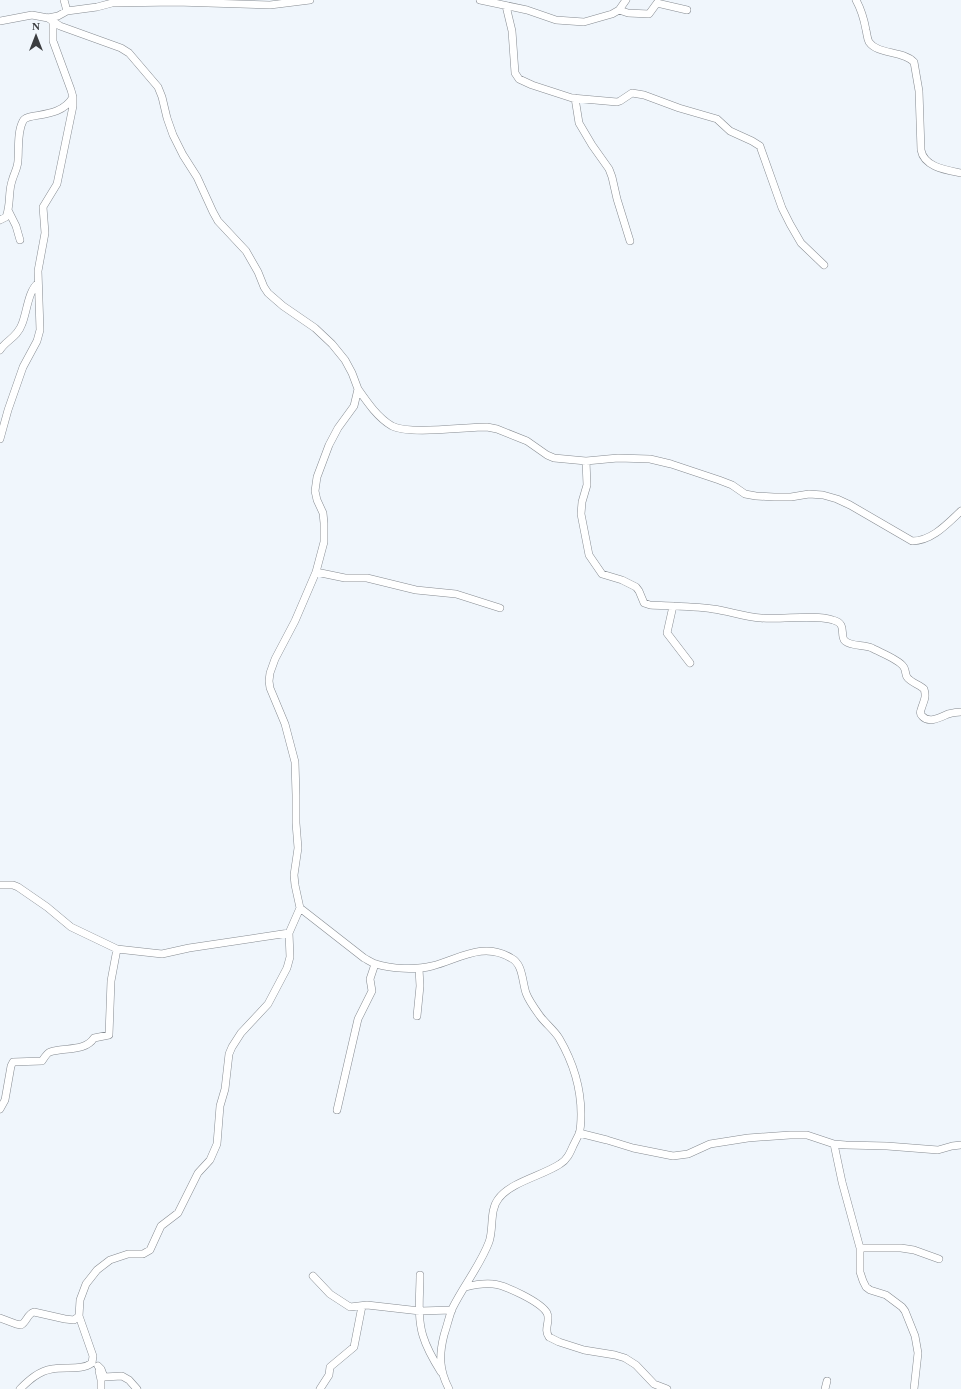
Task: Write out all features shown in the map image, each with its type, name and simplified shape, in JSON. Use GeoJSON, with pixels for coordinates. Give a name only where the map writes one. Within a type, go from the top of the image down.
{"type":"FeatureCollection","features":[{"type":"Feature","properties":{"kind":"street"},"geometry":{"type":"LineString","coordinates":[[64,0],[67,10]]}},
{"type":"Feature","properties":{"kind":"street"},"geometry":{"type":"LineString","coordinates":[[50,20],[67,10],[96,7],[112,3],[177,1],[270,5],[310,0]]}},
{"type":"Feature","properties":{"kind":"street"},"geometry":{"type":"LineString","coordinates":[[480,0],[544,14],[556,20],[567,22],[584,22],[606,16],[619,10],[626,0]]}},
{"type":"Feature","properties":{"kind":"street"},"geometry":{"type":"LineString","coordinates":[[856,0],[861,11],[868,39],[872,44],[878,49],[892,52],[914,62],[919,91],[921,150],[923,158],[929,163],[949,171],[961,173]]}},
{"type":"Feature","properties":{"kind":"street"},"geometry":{"type":"LineString","coordinates":[[619,10],[628,13],[648,14],[657,1],[687,10]]}},
{"type":"Feature","properties":{"kind":"street"},"geometry":{"type":"LineString","coordinates":[[506,6],[512,31],[516,76],[519,79],[560,95],[575,98],[617,102],[632,93],[644,95],[679,108],[717,119],[730,131],[758,144],[782,208],[790,224],[801,243],[824,265]]}},
{"type":"Feature","properties":{"kind":"street"},"geometry":{"type":"LineString","coordinates":[[0,21],[32,15],[50,20],[60,26],[121,48],[129,53],[158,87],[173,135],[197,177],[213,212],[218,221],[246,251],[268,293],[283,306],[315,328],[332,344],[345,360],[358,389],[366,400],[381,418],[391,425],[398,428],[427,430],[487,427],[497,429],[527,441],[554,458],[586,461],[618,458],[650,459],[719,480],[732,485],[745,494],[756,496],[791,497],[809,494],[823,495],[850,505],[912,541],[921,541],[932,536],[961,511]]}},
{"type":"Feature","properties":{"kind":"street"},"geometry":{"type":"LineString","coordinates":[[0,439],[8,410],[23,367],[39,335],[38,271],[44,233],[43,207],[56,184],[73,106],[71,90],[53,41],[50,20]]}},
{"type":"Feature","properties":{"kind":"street"},"geometry":{"type":"LineString","coordinates":[[52,35],[60,26]]}},
{"type":"Feature","properties":{"kind":"street"},"geometry":{"type":"LineString","coordinates":[[0,220],[6,217],[8,210],[11,183],[18,165],[23,120],[27,117],[51,114],[67,105],[73,97]]}},
{"type":"Feature","properties":{"kind":"street"},"geometry":{"type":"LineString","coordinates":[[575,98],[579,124],[609,169],[630,241]]}},
{"type":"Feature","properties":{"kind":"street"},"geometry":{"type":"LineString","coordinates":[[8,210],[16,226],[20,240]]}},
{"type":"Feature","properties":{"kind":"street"},"geometry":{"type":"LineString","coordinates":[[0,350],[19,330],[33,289],[38,283]]}},
{"type":"Feature","properties":{"kind":"street"},"geometry":{"type":"LineString","coordinates":[[101,1389],[101,1380],[79,1316],[82,1292],[92,1275],[103,1265],[117,1257],[128,1254],[144,1254],[150,1250],[164,1222],[178,1213],[198,1173],[212,1156],[217,1144],[220,1106],[225,1089],[229,1054],[232,1047],[241,1032],[268,1004],[287,968],[290,957],[289,933],[300,908],[295,885],[295,870],[298,848],[295,762],[285,724],[270,688],[270,673],[275,659],[295,621],[316,572],[324,542],[325,530],[322,513],[315,491],[317,476],[329,445],[338,428],[354,406],[358,389]]}},
{"type":"Feature","properties":{"kind":"street"},"geometry":{"type":"LineString","coordinates":[[586,461],[587,485],[582,502],[581,514],[591,559],[602,574],[636,586],[644,603],[716,609],[734,614],[760,618],[817,618],[834,620],[840,623],[843,627],[843,638],[845,641],[870,647],[897,661],[903,666],[908,678],[924,689],[926,698],[920,712],[924,718],[932,720],[949,714],[961,712]]}},
{"type":"Feature","properties":{"kind":"street"},"geometry":{"type":"LineString","coordinates":[[316,572],[345,578],[367,578],[416,590],[456,594],[500,608]]}},
{"type":"Feature","properties":{"kind":"street"},"geometry":{"type":"LineString","coordinates":[[673,606],[668,633],[690,663]]}},
{"type":"Feature","properties":{"kind":"street"},"geometry":{"type":"LineString","coordinates":[[0,885],[18,886],[71,927],[117,949],[162,954],[189,948],[289,933]]}},
{"type":"Feature","properties":{"kind":"street"},"geometry":{"type":"LineString","coordinates":[[300,908],[364,958],[375,964],[398,968],[419,969],[437,965],[464,954],[475,952],[496,952],[507,955],[515,960],[520,968],[527,995],[539,1016],[558,1036],[577,1079],[581,1109],[579,1133],[569,1154],[560,1164],[507,1190],[499,1198],[493,1211],[492,1230],[489,1242],[479,1264],[452,1310],[440,1350],[442,1374]]}},
{"type":"Feature","properties":{"kind":"street"},"geometry":{"type":"LineString","coordinates":[[0,1109],[5,1100],[13,1062],[42,1061],[50,1052],[90,1044],[94,1038],[109,1035],[111,981],[117,949]]}},
{"type":"Feature","properties":{"kind":"street"},"geometry":{"type":"LineString","coordinates":[[337,1110],[358,1019],[372,991],[370,979],[375,964]]}},
{"type":"Feature","properties":{"kind":"street"},"geometry":{"type":"LineString","coordinates":[[417,1016],[420,992],[419,969]]}},
{"type":"Feature","properties":{"kind":"street"},"geometry":{"type":"LineString","coordinates":[[579,1133],[633,1148],[673,1156],[688,1154],[710,1144],[748,1138],[804,1135],[819,1138],[834,1144],[846,1145],[887,1146],[938,1150],[961,1145]]}},
{"type":"Feature","properties":{"kind":"street"},"geometry":{"type":"LineString","coordinates":[[834,1144],[842,1182],[860,1248],[861,1276],[866,1287],[874,1292],[886,1295],[899,1304],[905,1311],[915,1336],[918,1353],[914,1389]]}},
{"type":"Feature","properties":{"kind":"street"},"geometry":{"type":"LineString","coordinates":[[860,1248],[901,1248],[914,1250],[939,1259]]}},
{"type":"Feature","properties":{"kind":"street"},"geometry":{"type":"LineString","coordinates":[[420,1275],[420,1311],[423,1337],[431,1356],[449,1389]]}},
{"type":"Feature","properties":{"kind":"street"},"geometry":{"type":"LineString","coordinates":[[313,1276],[327,1292],[346,1306],[354,1308],[362,1306],[420,1311],[452,1310]]}},
{"type":"Feature","properties":{"kind":"street"},"geometry":{"type":"LineString","coordinates":[[465,1286],[491,1283],[504,1286],[512,1290],[535,1302],[545,1310],[548,1316],[546,1331],[549,1337],[559,1342],[584,1350],[625,1358],[636,1365],[654,1384],[667,1389]]}},
{"type":"Feature","properties":{"kind":"street"},"geometry":{"type":"LineString","coordinates":[[320,1389],[328,1379],[330,1367],[354,1347],[362,1306]]}},
{"type":"Feature","properties":{"kind":"street"},"geometry":{"type":"LineString","coordinates":[[0,1318],[21,1325],[31,1313],[34,1312],[74,1320],[79,1316]]}},
{"type":"Feature","properties":{"kind":"street"},"geometry":{"type":"LineString","coordinates":[[20,1389],[35,1376],[48,1370],[95,1365],[102,1369],[104,1377],[122,1376],[129,1380],[137,1389]]}},
{"type":"Feature","properties":{"kind":"street"},"geometry":{"type":"LineString","coordinates":[[825,1389],[827,1381]]}}]}
